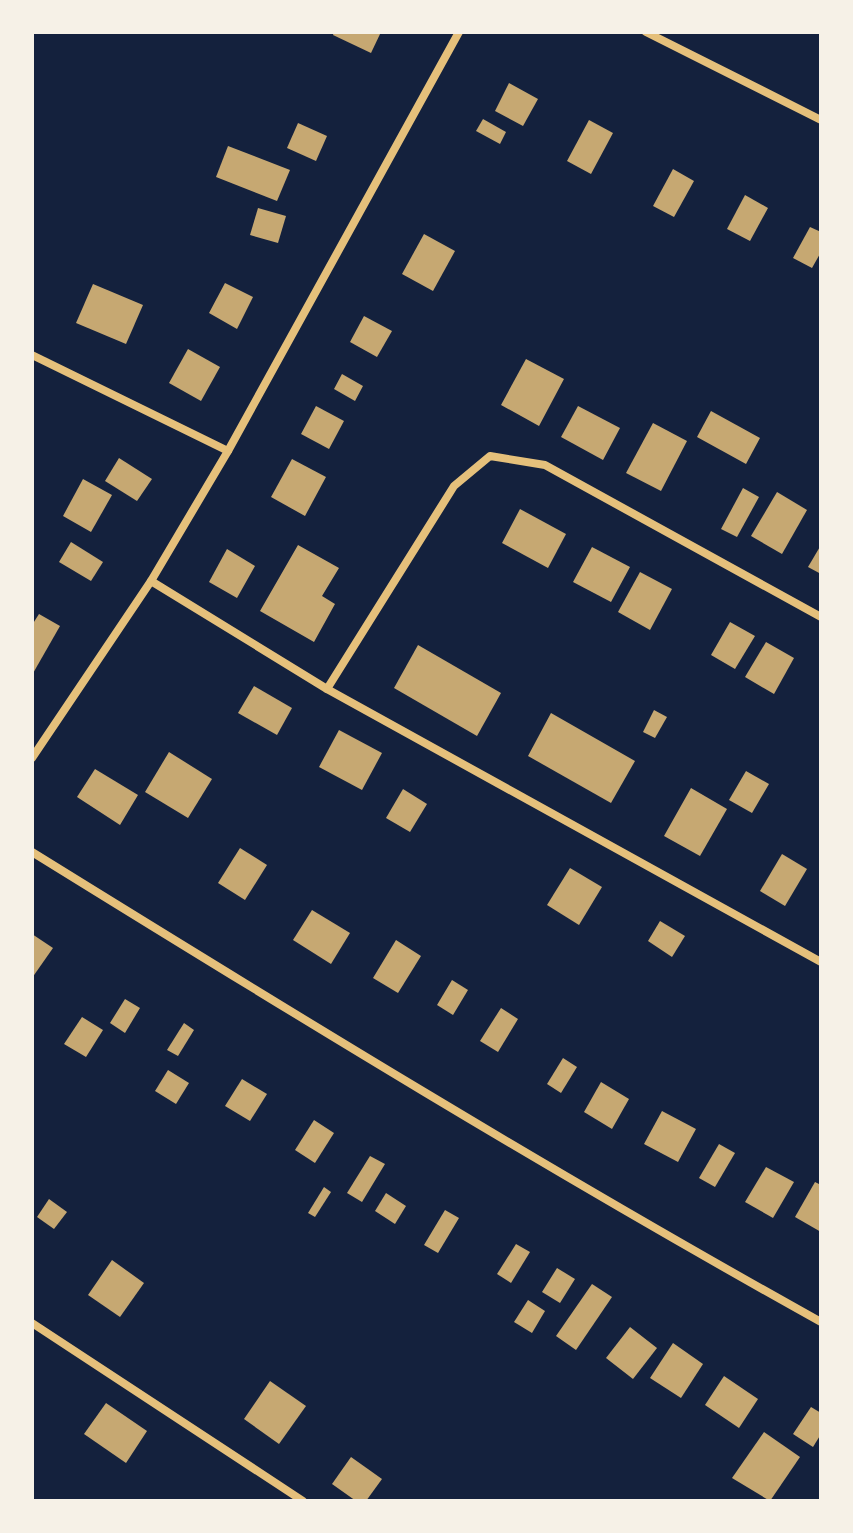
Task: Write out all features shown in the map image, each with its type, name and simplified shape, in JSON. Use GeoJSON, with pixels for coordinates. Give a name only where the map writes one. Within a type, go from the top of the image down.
{"type":"FeatureCollection","features":[{"type":"Feature","properties":{"kind":"street"},"geometry":{"type":"LineString","coordinates":[[32,758],[151,581],[228,451],[459,32]]}},
{"type":"Feature","properties":{"kind":"street"},"geometry":{"type":"LineString","coordinates":[[646,32],[821,120]]}},
{"type":"Feature","properties":{"kind":"street"},"geometry":{"type":"LineString","coordinates":[[32,355],[228,451]]}},
{"type":"Feature","properties":{"kind":"street"},"geometry":{"type":"LineString","coordinates":[[327,689],[454,486],[490,456],[545,465],[821,617]]}},
{"type":"Feature","properties":{"kind":"street"},"geometry":{"type":"LineString","coordinates":[[151,581],[327,689],[821,962]]}},
{"type":"Feature","properties":{"kind":"street"},"geometry":{"type":"LineString","coordinates":[[32,852],[318,1029],[692,1250],[821,1322]]}},
{"type":"Feature","properties":{"kind":"street"},"geometry":{"type":"LineString","coordinates":[[32,1323],[303,1501]]}},
{"type":"Feature","properties":{"kind":"building"},"geometry":{"type":"Polygon","coordinates":[[[334,32],[381,32],[371,53],[333,35],[334,32]]]}},
{"type":"Feature","properties":{"kind":"building"},"geometry":{"type":"Polygon","coordinates":[[[509,83],[538,99],[523,126],[495,111],[509,83]]]}},
{"type":"Feature","properties":{"kind":"building"},"geometry":{"type":"Polygon","coordinates":[[[483,119],[506,132],[500,144],[476,131],[483,119]]]}},
{"type":"Feature","properties":{"kind":"building"},"geometry":{"type":"Polygon","coordinates":[[[589,120],[613,133],[591,174],[567,161],[589,120]]]}},
{"type":"Feature","properties":{"kind":"building"},"geometry":{"type":"Polygon","coordinates":[[[298,123],[327,136],[316,161],[287,148],[298,123]]]}},
{"type":"Feature","properties":{"kind":"building"},"geometry":{"type":"Polygon","coordinates":[[[228,146],[290,170],[277,201],[216,177],[228,146]]]}},
{"type":"Feature","properties":{"kind":"building"},"geometry":{"type":"Polygon","coordinates":[[[673,169],[694,181],[674,217],[653,206],[673,169]]]}},
{"type":"Feature","properties":{"kind":"building"},"geometry":{"type":"Polygon","coordinates":[[[745,195],[768,208],[750,241],[727,229],[745,195]]]}},
{"type":"Feature","properties":{"kind":"building"},"geometry":{"type":"Polygon","coordinates":[[[258,208],[286,216],[278,243],[250,235],[258,208]]]}},
{"type":"Feature","properties":{"kind":"building"},"geometry":{"type":"Polygon","coordinates":[[[810,227],[821,232],[821,252],[812,268],[793,258],[810,227]]]}},
{"type":"Feature","properties":{"kind":"building"},"geometry":{"type":"Polygon","coordinates":[[[424,234],[455,251],[433,291],[402,274],[424,234]]]}},
{"type":"Feature","properties":{"kind":"building"},"geometry":{"type":"Polygon","coordinates":[[[225,283],[253,297],[237,329],[209,313],[225,283]]]}},
{"type":"Feature","properties":{"kind":"building"},"geometry":{"type":"Polygon","coordinates":[[[93,284],[143,305],[126,344],[76,323],[93,284]]]}},
{"type":"Feature","properties":{"kind":"building"},"geometry":{"type":"Polygon","coordinates":[[[364,316],[392,331],[377,357],[350,342],[364,316]]]}},
{"type":"Feature","properties":{"kind":"building"},"geometry":{"type":"Polygon","coordinates":[[[188,349],[220,367],[201,401],[169,383],[188,349]]]}},
{"type":"Feature","properties":{"kind":"building"},"geometry":{"type":"Polygon","coordinates":[[[526,359],[564,379],[539,426],[501,405],[526,359]]]}},
{"type":"Feature","properties":{"kind":"building"},"geometry":{"type":"Polygon","coordinates":[[[342,374],[363,386],[355,401],[334,389],[342,374]]]}},
{"type":"Feature","properties":{"kind":"building"},"geometry":{"type":"Polygon","coordinates":[[[316,406],[344,421],[329,449],[301,434],[316,406]]]}},
{"type":"Feature","properties":{"kind":"building"},"geometry":{"type":"Polygon","coordinates":[[[578,406],[620,428],[603,460],[561,437],[578,406]]]}},
{"type":"Feature","properties":{"kind":"building"},"geometry":{"type":"Polygon","coordinates":[[[711,411],[760,438],[746,464],[697,437],[711,411]]]}},
{"type":"Feature","properties":{"kind":"building"},"geometry":{"type":"Polygon","coordinates":[[[653,423],[687,441],[661,491],[626,473],[653,423]]]}},
{"type":"Feature","properties":{"kind":"building"},"geometry":{"type":"Polygon","coordinates":[[[119,458],[152,479],[137,501],[105,481],[119,458]]]}},
{"type":"Feature","properties":{"kind":"building"},"geometry":{"type":"Polygon","coordinates":[[[292,459],[326,477],[305,516],[271,497],[292,459]]]}},
{"type":"Feature","properties":{"kind":"building"},"geometry":{"type":"Polygon","coordinates":[[[83,479],[112,495],[91,532],[63,516],[83,479]]]}},
{"type":"Feature","properties":{"kind":"building"},"geometry":{"type":"Polygon","coordinates":[[[743,488],[759,497],[737,537],[721,529],[743,488]]]}},
{"type":"Feature","properties":{"kind":"building"},"geometry":{"type":"Polygon","coordinates":[[[777,492],[807,510],[782,554],[751,536],[777,492]]]}},
{"type":"Feature","properties":{"kind":"building"},"geometry":{"type":"Polygon","coordinates":[[[520,509],[566,534],[548,568],[502,543],[520,509]]]}},
{"type":"Feature","properties":{"kind":"building"},"geometry":{"type":"Polygon","coordinates":[[[71,542],[103,562],[91,581],[59,562],[71,542]]]}},
{"type":"Feature","properties":{"kind":"building"},"geometry":{"type":"Polygon","coordinates":[[[298,545],[339,568],[322,596],[335,604],[314,642],[260,611],[298,545]]]}},
{"type":"Feature","properties":{"kind":"building"},"geometry":{"type":"Polygon","coordinates":[[[821,545],[821,574],[808,567],[821,545]]]}},
{"type":"Feature","properties":{"kind":"building"},"geometry":{"type":"Polygon","coordinates":[[[592,547],[630,567],[611,602],[573,582],[592,547]]]}},
{"type":"Feature","properties":{"kind":"building"},"geometry":{"type":"Polygon","coordinates":[[[227,549],[255,566],[237,598],[209,582],[227,549]]]}},
{"type":"Feature","properties":{"kind":"building"},"geometry":{"type":"Polygon","coordinates":[[[640,572],[672,589],[650,630],[618,612],[640,572]]]}},
{"type":"Feature","properties":{"kind":"building"},"geometry":{"type":"Polygon","coordinates":[[[39,614],[60,626],[32,675],[32,625],[39,614]]]}},
{"type":"Feature","properties":{"kind":"building"},"geometry":{"type":"Polygon","coordinates":[[[730,622],[755,636],[735,669],[711,655],[730,622]]]}},
{"type":"Feature","properties":{"kind":"building"},"geometry":{"type":"Polygon","coordinates":[[[766,642],[794,658],[774,694],[745,677],[766,642]]]}},
{"type":"Feature","properties":{"kind":"building"},"geometry":{"type":"Polygon","coordinates":[[[418,645],[501,693],[477,736],[394,688],[418,645]]]}},
{"type":"Feature","properties":{"kind":"building"},"geometry":{"type":"Polygon","coordinates":[[[254,686],[292,708],[277,735],[238,713],[254,686]]]}},
{"type":"Feature","properties":{"kind":"building"},"geometry":{"type":"Polygon","coordinates":[[[654,710],[667,717],[655,738],[643,732],[654,710]]]}},
{"type":"Feature","properties":{"kind":"building"},"geometry":{"type":"Polygon","coordinates":[[[551,713],[635,761],[611,803],[528,756],[551,713]]]}},
{"type":"Feature","properties":{"kind":"building"},"geometry":{"type":"Polygon","coordinates":[[[339,730],[382,753],[362,790],[319,767],[339,730]]]}},
{"type":"Feature","properties":{"kind":"building"},"geometry":{"type":"Polygon","coordinates":[[[169,752],[212,779],[188,818],[145,792],[169,752]]]}},
{"type":"Feature","properties":{"kind":"building"},"geometry":{"type":"Polygon","coordinates":[[[95,769],[138,795],[120,825],[77,797],[95,769]]]}},
{"type":"Feature","properties":{"kind":"building"},"geometry":{"type":"Polygon","coordinates":[[[746,771],[769,784],[752,813],[729,800],[746,771]]]}},
{"type":"Feature","properties":{"kind":"building"},"geometry":{"type":"Polygon","coordinates":[[[691,788],[727,809],[700,856],[664,836],[691,788]]]}},
{"type":"Feature","properties":{"kind":"building"},"geometry":{"type":"Polygon","coordinates":[[[403,789],[427,804],[410,832],[386,818],[403,789]]]}},
{"type":"Feature","properties":{"kind":"building"},"geometry":{"type":"Polygon","coordinates":[[[240,848],[267,865],[245,900],[218,883],[240,848]]]}},
{"type":"Feature","properties":{"kind":"building"},"geometry":{"type":"Polygon","coordinates":[[[782,854],[807,869],[785,906],[760,891],[782,854]]]}},
{"type":"Feature","properties":{"kind":"building"},"geometry":{"type":"Polygon","coordinates":[[[570,868],[602,887],[579,925],[547,905],[570,868]]]}},
{"type":"Feature","properties":{"kind":"building"},"geometry":{"type":"Polygon","coordinates":[[[312,910],[350,933],[331,964],[293,940],[312,910]]]}},
{"type":"Feature","properties":{"kind":"building"},"geometry":{"type":"Polygon","coordinates":[[[660,921],[685,936],[672,957],[648,941],[660,921]]]}},
{"type":"Feature","properties":{"kind":"building"},"geometry":{"type":"Polygon","coordinates":[[[32,934],[53,948],[32,978],[32,934]]]}},
{"type":"Feature","properties":{"kind":"building"},"geometry":{"type":"Polygon","coordinates":[[[396,940],[421,956],[398,993],[373,978],[396,940]]]}},
{"type":"Feature","properties":{"kind":"building"},"geometry":{"type":"Polygon","coordinates":[[[452,980],[468,990],[453,1015],[437,1005],[452,980]]]}},
{"type":"Feature","properties":{"kind":"building"},"geometry":{"type":"Polygon","coordinates":[[[125,999],[140,1008],[125,1033],[110,1023],[125,999]]]}},
{"type":"Feature","properties":{"kind":"building"},"geometry":{"type":"Polygon","coordinates":[[[501,1008],[518,1019],[498,1052],[480,1041],[501,1008]]]}},
{"type":"Feature","properties":{"kind":"building"},"geometry":{"type":"Polygon","coordinates":[[[82,1017],[103,1030],[86,1057],[64,1044],[82,1017]]]}},
{"type":"Feature","properties":{"kind":"building"},"geometry":{"type":"Polygon","coordinates":[[[184,1023],[194,1030],[178,1056],[167,1050],[184,1023]]]}},
{"type":"Feature","properties":{"kind":"building"},"geometry":{"type":"Polygon","coordinates":[[[563,1058],[577,1067],[561,1093],[547,1084],[563,1058]]]}},
{"type":"Feature","properties":{"kind":"building"},"geometry":{"type":"Polygon","coordinates":[[[168,1070],[189,1083],[176,1104],[155,1091],[168,1070]]]}},
{"type":"Feature","properties":{"kind":"building"},"geometry":{"type":"Polygon","coordinates":[[[242,1079],[267,1094],[250,1121],[225,1106],[242,1079]]]}},
{"type":"Feature","properties":{"kind":"building"},"geometry":{"type":"Polygon","coordinates":[[[601,1082],[629,1099],[612,1129],[584,1112],[601,1082]]]}},
{"type":"Feature","properties":{"kind":"building"},"geometry":{"type":"Polygon","coordinates":[[[662,1111],[696,1129],[678,1162],[644,1144],[662,1111]]]}},
{"type":"Feature","properties":{"kind":"building"},"geometry":{"type":"Polygon","coordinates":[[[314,1120],[334,1133],[315,1163],[295,1150],[314,1120]]]}},
{"type":"Feature","properties":{"kind":"building"},"geometry":{"type":"Polygon","coordinates":[[[719,1144],[735,1153],[715,1187],[699,1178],[719,1144]]]}},
{"type":"Feature","properties":{"kind":"building"},"geometry":{"type":"Polygon","coordinates":[[[370,1156],[385,1164],[362,1202],[347,1193],[370,1156]]]}},
{"type":"Feature","properties":{"kind":"building"},"geometry":{"type":"Polygon","coordinates":[[[766,1167],[794,1182],[773,1218],[745,1202],[766,1167]]]}},
{"type":"Feature","properties":{"kind":"building"},"geometry":{"type":"Polygon","coordinates":[[[815,1182],[821,1185],[821,1232],[795,1217],[815,1182]]]}},
{"type":"Feature","properties":{"kind":"building"},"geometry":{"type":"Polygon","coordinates":[[[324,1187],[331,1192],[315,1217],[308,1213],[324,1187]]]}},
{"type":"Feature","properties":{"kind":"building"},"geometry":{"type":"Polygon","coordinates":[[[386,1193],[406,1206],[395,1224],[375,1211],[386,1193]]]}},
{"type":"Feature","properties":{"kind":"building"},"geometry":{"type":"Polygon","coordinates":[[[49,1199],[67,1212],[54,1229],[37,1217],[49,1199]]]}},
{"type":"Feature","properties":{"kind":"building"},"geometry":{"type":"Polygon","coordinates":[[[445,1210],[459,1218],[438,1253],[424,1245],[445,1210]]]}},
{"type":"Feature","properties":{"kind":"building"},"geometry":{"type":"Polygon","coordinates":[[[516,1244],[530,1252],[511,1283],[497,1274],[516,1244]]]}},
{"type":"Feature","properties":{"kind":"building"},"geometry":{"type":"Polygon","coordinates":[[[112,1260],[144,1283],[120,1317],[88,1295],[112,1260]]]}},
{"type":"Feature","properties":{"kind":"building"},"geometry":{"type":"Polygon","coordinates":[[[557,1268],[575,1279],[560,1303],[542,1292],[557,1268]]]}},
{"type":"Feature","properties":{"kind":"building"},"geometry":{"type":"Polygon","coordinates":[[[592,1284],[612,1297],[576,1350],[556,1336],[592,1284]]]}},
{"type":"Feature","properties":{"kind":"building"},"geometry":{"type":"Polygon","coordinates":[[[528,1300],[545,1311],[532,1333],[514,1322],[528,1300]]]}},
{"type":"Feature","properties":{"kind":"building"},"geometry":{"type":"Polygon","coordinates":[[[630,1327],[657,1348],[633,1379],[606,1358],[630,1327]]]}},
{"type":"Feature","properties":{"kind":"building"},"geometry":{"type":"Polygon","coordinates":[[[673,1343],[703,1364],[681,1398],[650,1378],[673,1343]]]}},
{"type":"Feature","properties":{"kind":"building"},"geometry":{"type":"Polygon","coordinates":[[[724,1376],[758,1399],[739,1428],[705,1405],[724,1376]]]}},
{"type":"Feature","properties":{"kind":"building"},"geometry":{"type":"Polygon","coordinates":[[[270,1381],[306,1406],[279,1444],[244,1419],[270,1381]]]}},
{"type":"Feature","properties":{"kind":"building"},"geometry":{"type":"Polygon","coordinates":[[[106,1403],[147,1431],[126,1463],[84,1434],[106,1403]]]}},
{"type":"Feature","properties":{"kind":"building"},"geometry":{"type":"Polygon","coordinates":[[[811,1407],[821,1413],[821,1434],[813,1447],[793,1434],[811,1407]]]}},
{"type":"Feature","properties":{"kind":"building"},"geometry":{"type":"Polygon","coordinates":[[[764,1432],[800,1457],[770,1501],[732,1478],[764,1432]]]}},
{"type":"Feature","properties":{"kind":"building"},"geometry":{"type":"Polygon","coordinates":[[[351,1457],[382,1479],[366,1501],[356,1501],[332,1484],[351,1457]]]}}]}
